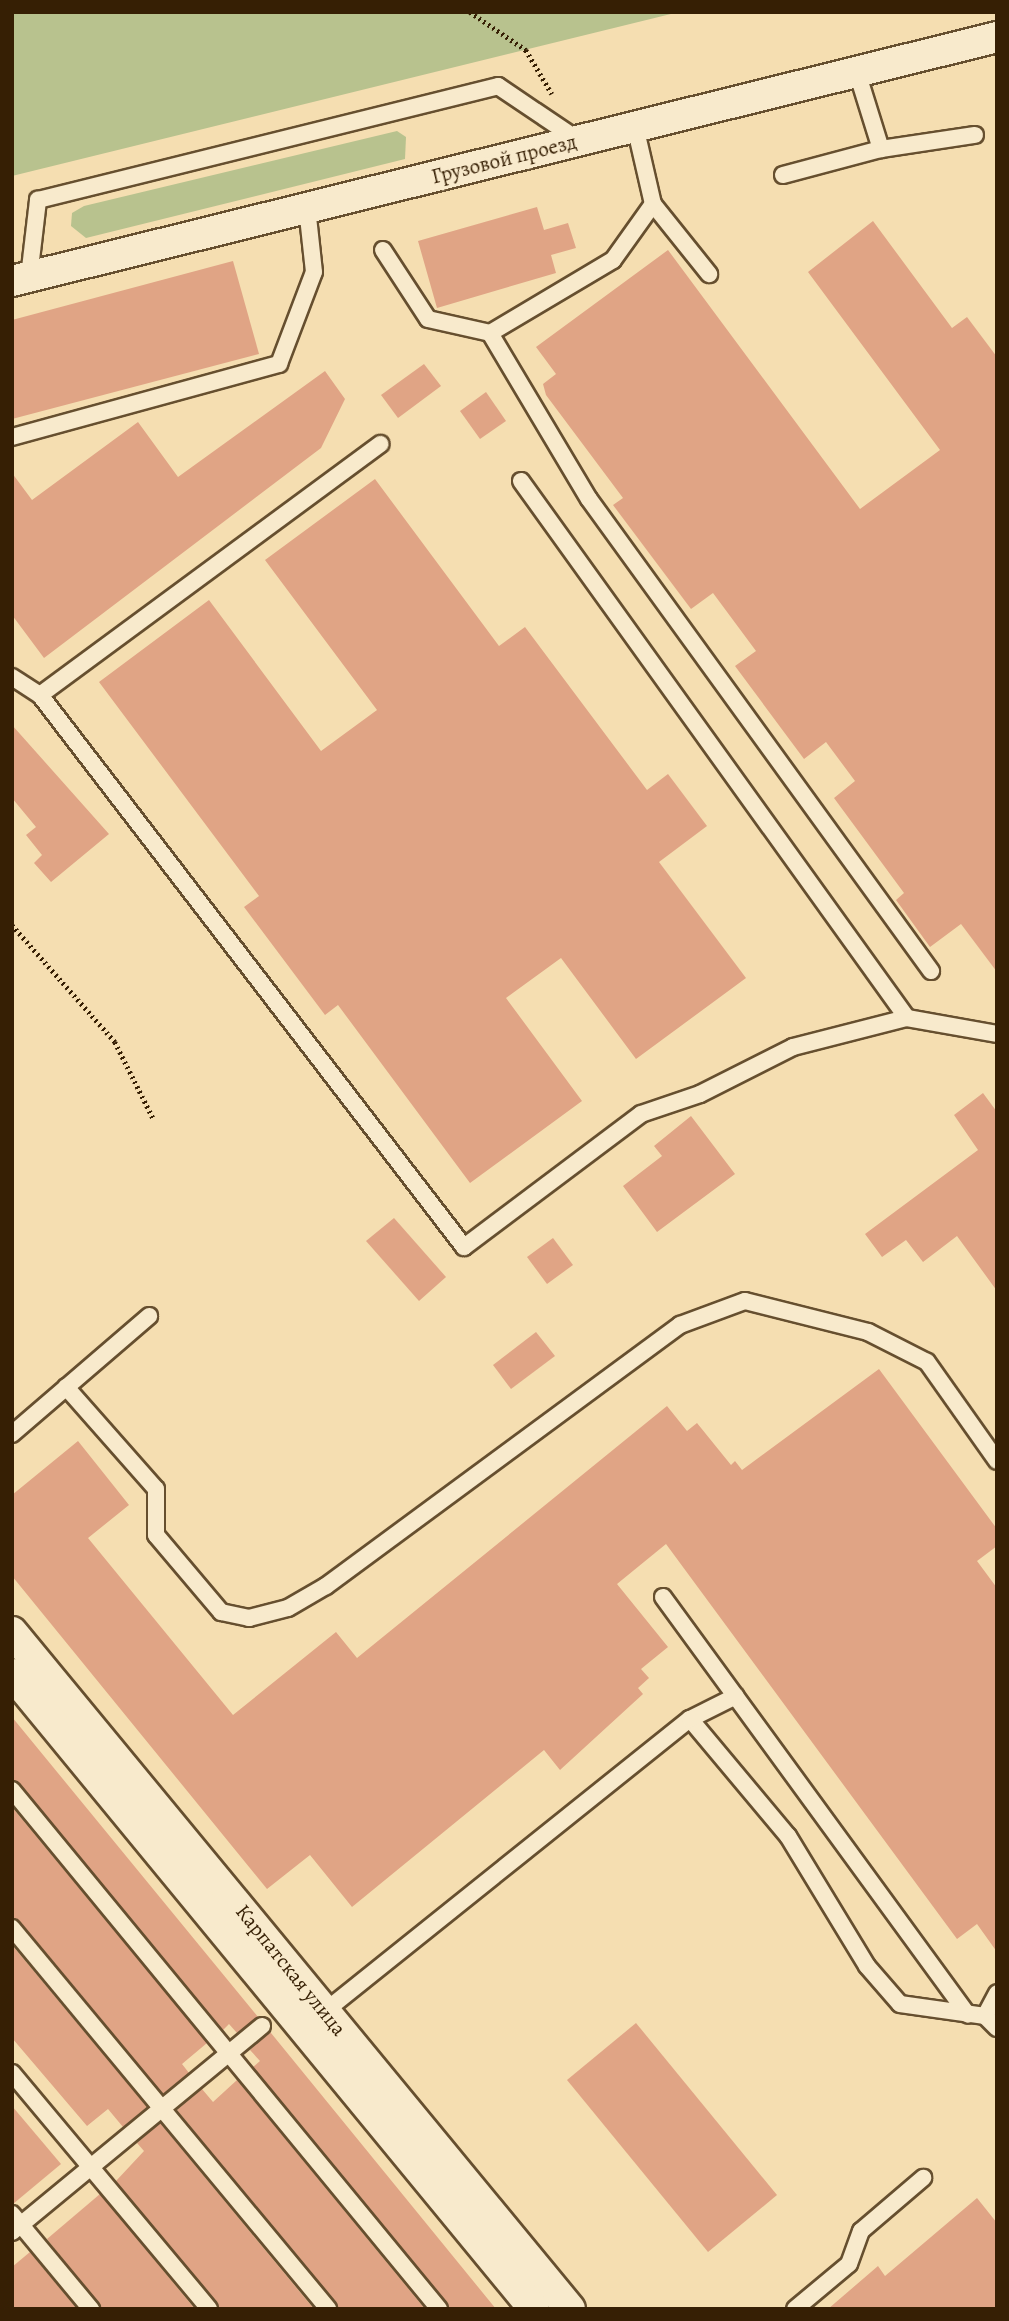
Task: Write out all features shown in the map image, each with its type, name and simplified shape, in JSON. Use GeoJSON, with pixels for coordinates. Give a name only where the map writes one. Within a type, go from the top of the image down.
{"type":"FeatureCollection","features":[{"type":"Feature","properties":{"kind":"street","name":"Грузовой проезд"},"geometry":{"type":"LineString","coordinates":[[21,279],[997,37]]}},
{"type":"Feature","properties":{"kind":"street","name":"Карпатская улица"},"geometry":{"type":"LineString","coordinates":[[12,1632],[315,2020],[534,2309]]}},
{"type":"Feature","properties":{"kind":"street","name":"Карпатская улица"},"geometry":{"type":"LineString","coordinates":[[12,1674],[570,2309]]}},
{"type":"Feature","properties":{"kind":"lane"},"geometry":{"type":"LineString","coordinates":[[858,72],[881,149]]}},
{"type":"Feature","properties":{"kind":"lane"},"geometry":{"type":"LineString","coordinates":[[21,279],[38,200],[498,86],[578,140]]}},
{"type":"Feature","properties":{"kind":"lane"},"geometry":{"type":"LineString","coordinates":[[635,127],[653,204],[709,274]]}},
{"type":"Feature","properties":{"kind":"lane"},"geometry":{"type":"LineString","coordinates":[[783,175],[881,149],[975,135]]}},
{"type":"Feature","properties":{"kind":"lane"},"geometry":{"type":"LineString","coordinates":[[383,250],[428,319],[490,333],[613,260],[653,204]]}},
{"type":"Feature","properties":{"kind":"lane"},"geometry":{"type":"LineString","coordinates":[[12,437],[279,365],[314,272],[307,208]]}},
{"type":"Feature","properties":{"kind":"lane"},"geometry":{"type":"LineString","coordinates":[[490,333],[589,499],[931,971]]}},
{"type":"Feature","properties":{"kind":"lane"},"geometry":{"type":"LineString","coordinates":[[40,695],[380,444]]}},
{"type":"Feature","properties":{"kind":"lane"},"geometry":{"type":"LineString","coordinates":[[521,481],[907,1018]]}},
{"type":"Feature","properties":{"kind":"lane"},"geometry":{"type":"LineString","coordinates":[[12,677],[40,695],[464,1247],[641,1114],[700,1094],[793,1047],[907,1018],[997,1034]]}},
{"type":"Feature","properties":{"kind":"lane"},"geometry":{"type":"LineString","coordinates":[[66,1387],[156,1489],[156,1535],[220,1612],[249,1618],[288,1608],[326,1586],[680,1325],[745,1301],[798,1309],[868,1332],[927,1362],[997,1461]]}},
{"type":"Feature","properties":{"kind":"lane"},"geometry":{"type":"LineString","coordinates":[[12,1434],[149,1316]]}},
{"type":"Feature","properties":{"kind":"lane"},"geometry":{"type":"LineString","coordinates":[[663,1597],[968,2015]]}},
{"type":"Feature","properties":{"kind":"lane"},"geometry":{"type":"LineString","coordinates":[[315,2020],[690,1718],[736,1696]]}},
{"type":"Feature","properties":{"kind":"lane"},"geometry":{"type":"LineString","coordinates":[[690,1718],[788,1836],[867,1966],[900,2004],[968,2015],[991,2022],[997,1993]]}},
{"type":"Feature","properties":{"kind":"lane"},"geometry":{"type":"LineString","coordinates":[[12,1790],[439,2309]]}},
{"type":"Feature","properties":{"kind":"lane"},"geometry":{"type":"LineString","coordinates":[[12,1928],[328,2309]]}},
{"type":"Feature","properties":{"kind":"lane"},"geometry":{"type":"LineString","coordinates":[[91,2309],[15,2224],[91,2167],[262,2026]]}},
{"type":"Feature","properties":{"kind":"lane"},"geometry":{"type":"LineString","coordinates":[[12,2073],[209,2309]]}},
{"type":"Feature","properties":{"kind":"lane"},"geometry":{"type":"LineString","coordinates":[[795,2309],[849,2264],[861,2231],[923,2178]]}},
{"type":"Feature","properties":{"kind":"path"},"geometry":{"type":"LineString","coordinates":[[470,12],[526,50],[578,140]]}},
{"type":"Feature","properties":{"kind":"path"},"geometry":{"type":"LineString","coordinates":[[12,925],[115,1042],[153,1118]]}},
{"type":"Feature","properties":{"kind":"green space"},"geometry":{"type":"Polygon","coordinates":[[[12,12],[679,12],[12,176],[12,12]]]}},
{"type":"Feature","properties":{"kind":"green space"},"geometry":{"type":"Polygon","coordinates":[[[397,131],[406,137],[405,159],[86,238],[71,226],[72,213],[84,206],[397,131]]]}},
{"type":"Feature","properties":{"kind":"building"},"geometry":{"type":"Polygon","coordinates":[[[537,207],[544,230],[568,223],[576,248],[551,255],[556,273],[437,308],[418,241],[537,207]]]}},
{"type":"Feature","properties":{"kind":"building"},"geometry":{"type":"Polygon","coordinates":[[[873,221],[952,328],[967,317],[997,357],[997,972],[961,924],[930,947],[896,900],[904,893],[834,798],[855,781],[826,742],[804,759],[735,666],[756,651],[713,593],[691,609],[613,505],[623,498],[546,395],[543,384],[556,374],[536,347],[668,250],[860,509],[940,450],[808,272],[873,221]]]}},
{"type":"Feature","properties":{"kind":"building"},"geometry":{"type":"Polygon","coordinates":[[[233,261],[259,354],[12,419],[12,320],[233,261]]]}},
{"type":"Feature","properties":{"kind":"building"},"geometry":{"type":"Polygon","coordinates":[[[424,364],[441,386],[398,418],[381,395],[424,364]]]}},
{"type":"Feature","properties":{"kind":"building"},"geometry":{"type":"Polygon","coordinates":[[[325,371],[345,399],[321,448],[44,658],[12,615],[12,473],[32,500],[138,422],[178,477],[325,371]]]}},
{"type":"Feature","properties":{"kind":"building"},"geometry":{"type":"Polygon","coordinates":[[[486,392],[506,421],[480,439],[460,411],[486,392]]]}},
{"type":"Feature","properties":{"kind":"building"},"geometry":{"type":"Polygon","coordinates":[[[375,479],[499,646],[525,627],[647,790],[668,774],[707,826],[659,862],[746,978],[636,1059],[561,958],[506,998],[582,1101],[470,1183],[338,1005],[325,1015],[244,907],[259,896],[99,682],[209,600],[321,751],[377,710],[265,560],[375,479]]]}},
{"type":"Feature","properties":{"kind":"building"},"geometry":{"type":"Polygon","coordinates":[[[12,725],[109,834],[51,882],[34,863],[42,855],[26,835],[36,827],[12,798],[12,725]]]}},
{"type":"Feature","properties":{"kind":"building"},"geometry":{"type":"Polygon","coordinates":[[[983,1093],[997,1112],[997,1291],[957,1236],[923,1262],[906,1240],[882,1257],[865,1234],[978,1150],[954,1115],[983,1093]]]}},
{"type":"Feature","properties":{"kind":"building"},"geometry":{"type":"Polygon","coordinates":[[[691,1116],[735,1174],[657,1232],[623,1186],[662,1156],[654,1146],[691,1116]]]}},
{"type":"Feature","properties":{"kind":"building"},"geometry":{"type":"Polygon","coordinates":[[[394,1218],[446,1277],[419,1301],[366,1241],[394,1218]]]}},
{"type":"Feature","properties":{"kind":"building"},"geometry":{"type":"Polygon","coordinates":[[[553,1238],[573,1265],[547,1284],[527,1257],[553,1238]]]}},
{"type":"Feature","properties":{"kind":"building"},"geometry":{"type":"Polygon","coordinates":[[[536,1332],[555,1356],[511,1389],[493,1365],[536,1332]]]}},
{"type":"Feature","properties":{"kind":"building"},"geometry":{"type":"Polygon","coordinates":[[[879,1369],[997,1529],[997,1546],[977,1561],[997,1588],[997,1952],[977,1924],[957,1939],[666,1544],[617,1584],[668,1647],[641,1669],[649,1678],[638,1688],[643,1694],[560,1770],[544,1750],[352,1907],[310,1855],[267,1889],[12,1576],[12,1495],[78,1441],[129,1505],[88,1538],[233,1715],[336,1632],[357,1658],[667,1406],[687,1431],[697,1423],[731,1465],[735,1461],[742,1470],[879,1369]]]}},
{"type":"Feature","properties":{"kind":"building"},"geometry":{"type":"Polygon","coordinates":[[[12,1717],[258,2017],[237,2033],[229,2024],[223,2030],[12,1780],[12,1717]]]}},
{"type":"Feature","properties":{"kind":"building"},"geometry":{"type":"Polygon","coordinates":[[[12,1807],[207,2043],[182,2064],[189,2073],[163,2094],[12,1918],[12,1807]]]}},
{"type":"Feature","properties":{"kind":"building"},"geometry":{"type":"Polygon","coordinates":[[[12,1945],[147,2107],[123,2127],[108,2109],[87,2126],[12,2038],[12,1945]]]}},
{"type":"Feature","properties":{"kind":"building"},"geometry":{"type":"Polygon","coordinates":[[[636,2023],[777,2195],[708,2252],[567,2080],[636,2023]]]}},
{"type":"Feature","properties":{"kind":"building"},"geometry":{"type":"Polygon","coordinates":[[[270,2032],[496,2309],[449,2309],[253,2067],[260,2061],[250,2050],[270,2032]]]}},
{"type":"Feature","properties":{"kind":"building"},"geometry":{"type":"Polygon","coordinates":[[[237,2080],[425,2309],[338,2309],[177,2110],[202,2089],[213,2102],[237,2080]]]}},
{"type":"Feature","properties":{"kind":"building"},"geometry":{"type":"Polygon","coordinates":[[[12,2106],[61,2164],[13,2204],[12,2204],[12,2106]]]}},
{"type":"Feature","properties":{"kind":"building"},"geometry":{"type":"Polygon","coordinates":[[[160,2123],[314,2309],[219,2309],[116,2181],[144,2151],[137,2143],[160,2123]]]}},
{"type":"Feature","properties":{"kind":"building"},"geometry":{"type":"Polygon","coordinates":[[[100,2194],[195,2309],[101,2309],[47,2239],[100,2194]]]}},
{"type":"Feature","properties":{"kind":"building"},"geometry":{"type":"Polygon","coordinates":[[[977,2198],[997,2223],[997,2309],[828,2309],[878,2266],[885,2276],[977,2198]]]}},
{"type":"Feature","properties":{"kind":"building"},"geometry":{"type":"Polygon","coordinates":[[[30,2252],[77,2309],[12,2309],[12,2267],[30,2252]]]}}]}
